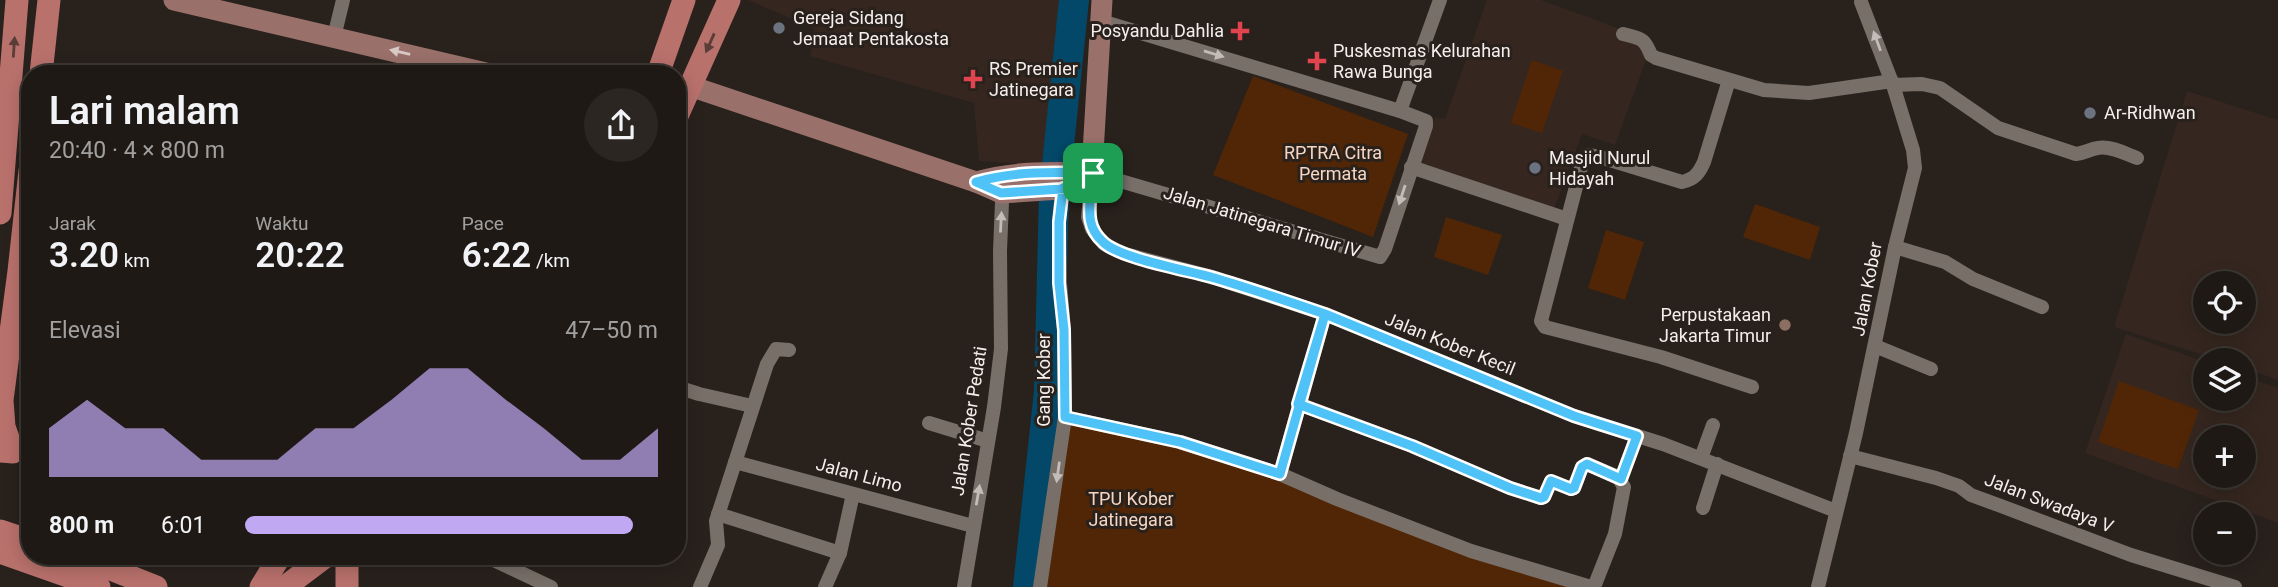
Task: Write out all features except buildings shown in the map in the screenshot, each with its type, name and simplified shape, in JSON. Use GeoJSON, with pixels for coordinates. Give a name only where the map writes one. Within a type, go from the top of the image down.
{"type":"FeatureCollection","features":[{"type":"Feature","properties":{"kind":"main road"},"geometry":{"type":"LineString","coordinates":[[0,213],[17,0]]}},
{"type":"Feature","properties":{"kind":"main road"},"geometry":{"type":"LineString","coordinates":[[42,65],[49,0]]}},
{"type":"Feature","properties":{"kind":"main road"},"geometry":{"type":"LineString","coordinates":[[660,65],[684,0]]}},
{"type":"Feature","properties":{"kind":"main road"},"geometry":{"type":"LineString","coordinates":[[686,95],[729,0]]}},
{"type":"Feature","properties":{"kind":"main road"},"geometry":{"type":"LineString","coordinates":[[6,451],[2,400],[21,253]]}},
{"type":"Feature","properties":{"kind":"main road"},"geometry":{"type":"LineString","coordinates":[[0,531],[21,538]]}},
{"type":"Feature","properties":{"kind":"main road"},"geometry":{"type":"LineString","coordinates":[[0,552],[21,559]]}},
{"type":"Feature","properties":{"kind":"main road"},"geometry":{"type":"LineString","coordinates":[[37,565],[99,587]]}},
{"type":"Feature","properties":{"kind":"main road"},"geometry":{"type":"LineString","coordinates":[[101,565],[156,587]]}},
{"type":"Feature","properties":{"kind":"main road"},"geometry":{"type":"LineString","coordinates":[[261,587],[274,565]]}},
{"type":"Feature","properties":{"kind":"main road"},"geometry":{"type":"LineString","coordinates":[[285,587],[314,565]]}},
{"type":"Feature","properties":{"kind":"main road"},"geometry":{"type":"LineString","coordinates":[[346,565],[347,587]]}},
{"type":"Feature","properties":{"kind":"street"},"geometry":{"type":"LineString","coordinates":[[174,0],[452,65]]}},
{"type":"Feature","properties":{"kind":"street"},"geometry":{"type":"LineString","coordinates":[[334,37],[343,0]]}},
{"type":"Feature","properties":{"kind":"street"},"geometry":{"type":"LineString","coordinates":[[1400,111],[1440,0]]}},
{"type":"Feature","properties":{"kind":"street","name":"Jalan Kober"},"geometry":{"type":"LineString","coordinates":[[1818,587],[1915,168],[1913,150],[1892,83],[1859,1]]}},
{"type":"Feature","properties":{"kind":"street","name":"Jalan Jatinegara Timur IV"},"geometry":{"type":"LineString","coordinates":[[690,86],[976,182],[1000,185],[1092,180],[1380,257],[1385,249],[1426,121],[1102,10],[1092,180]]}},
{"type":"Feature","properties":{"kind":"street"},"geometry":{"type":"LineString","coordinates":[[1623,34],[1643,40],[1651,55],[1656,58],[1764,90],[1809,93],[1892,83],[1922,84],[1940,88],[1998,128],[2076,154],[2087,153],[2099,147],[2137,158]]}},
{"type":"Feature","properties":{"kind":"street"},"geometry":{"type":"LineString","coordinates":[[1729,80],[1699,173],[1692,180],[1682,182],[1588,155],[1580,170],[1541,321],[1542,325],[1661,357],[1752,387]]}},
{"type":"Feature","properties":{"kind":"street"},"geometry":{"type":"LineString","coordinates":[[1411,167],[1567,219]]}},
{"type":"Feature","properties":{"kind":"street","name":"Gang Kober"},"geometry":{"type":"LineString","coordinates":[[1040,587],[1065,417],[1064,330],[1059,283],[1060,180]]}},
{"type":"Feature","properties":{"kind":"street","name":"Jalan Kober Kecil"},"geometry":{"type":"LineString","coordinates":[[1092,180],[1088,217],[1093,229],[1104,244],[1125,254],[1212,277],[1325,314],[1574,416],[1717,464],[1836,512]]}},
{"type":"Feature","properties":{"kind":"street","name":"Jalan Kober Pedati"},"geometry":{"type":"LineString","coordinates":[[964,587],[1001,349],[1000,185]]}},
{"type":"Feature","properties":{"kind":"street"},"geometry":{"type":"LineString","coordinates":[[1895,247],[1934,258],[1973,279],[2042,307]]}},
{"type":"Feature","properties":{"kind":"street"},"geometry":{"type":"LineString","coordinates":[[1280,474],[1325,314]]}},
{"type":"Feature","properties":{"kind":"street"},"geometry":{"type":"LineString","coordinates":[[1875,346],[1931,369]]}},
{"type":"Feature","properties":{"kind":"street"},"geometry":{"type":"LineString","coordinates":[[700,587],[718,545],[716,521],[771,354],[776,349],[789,350]]}},
{"type":"Feature","properties":{"kind":"street"},"geometry":{"type":"LineString","coordinates":[[686,390],[752,406]]}},
{"type":"Feature","properties":{"kind":"street"},"geometry":{"type":"LineString","coordinates":[[1298,404],[1541,498],[1551,481],[1574,488],[1582,467],[1587,464],[1621,479]]}},
{"type":"Feature","properties":{"kind":"street"},"geometry":{"type":"LineString","coordinates":[[1065,417],[1180,442],[1280,474],[1471,551],[1592,587],[1615,534],[1624,487],[1621,479],[1637,436]]}},
{"type":"Feature","properties":{"kind":"street"},"geometry":{"type":"LineString","coordinates":[[929,423],[988,442]]}},
{"type":"Feature","properties":{"kind":"street"},"geometry":{"type":"LineString","coordinates":[[1700,458],[1713,425]]}},
{"type":"Feature","properties":{"kind":"street","name":"Jalan Swadaya V"},"geometry":{"type":"LineString","coordinates":[[1850,456],[1936,478],[1959,486],[1971,495],[2131,555],[2235,587]]}},
{"type":"Feature","properties":{"kind":"street","name":"Jalan Limo"},"geometry":{"type":"LineString","coordinates":[[735,461],[973,526]]}},
{"type":"Feature","properties":{"kind":"street"},"geometry":{"type":"LineString","coordinates":[[1703,508],[1717,464]]}},
{"type":"Feature","properties":{"kind":"street"},"geometry":{"type":"LineString","coordinates":[[825,587],[840,553],[853,494]]}},
{"type":"Feature","properties":{"kind":"street"},"geometry":{"type":"LineString","coordinates":[[718,514],[840,553]]}},
{"type":"Feature","properties":{"kind":"street"},"geometry":{"type":"LineString","coordinates":[[504,565],[551,587]]}},
{"type":"Feature","properties":{"kind":"shaded area","name":"RS Premier Jatinegara"},"geometry":{"type":"Polygon","coordinates":[[[748,0],[1063,0],[1047,166],[979,161],[974,103],[810,56],[815,29],[748,0]]]}},
{"type":"Feature","properties":{"kind":"shaded area"},"geometry":{"type":"Polygon","coordinates":[[[1487,0],[1541,0],[1653,41],[1615,145],[1582,134],[1553,212],[1418,163],[1435,117],[1445,119],[1487,0]]]}},
{"type":"Feature","properties":{"kind":"shaded area"},"geometry":{"type":"Polygon","coordinates":[[[2187,91],[2278,120],[2278,380],[2256,372],[2256,348],[2193,348],[2193,352],[2114,327],[2187,91]]]}},
{"type":"Feature","properties":{"kind":"shaded area"},"geometry":{"type":"Polygon","coordinates":[[[2126,334],[2193,358],[2193,411],[2256,411],[2256,380],[2278,388],[2278,523],[2256,515],[2256,502],[2220,502],[2085,453],[2126,334]]]}},
{"type":"Feature","properties":{"kind":"green space"},"geometry":{"type":"Polygon","coordinates":[[[1532,60],[1563,71],[1542,133],[1511,123],[1532,60]]]}},
{"type":"Feature","properties":{"kind":"green space","name":"RPTRA Citra Permata"},"geometry":{"type":"Polygon","coordinates":[[[1253,76],[1408,134],[1373,237],[1213,175],[1253,76]]]}},
{"type":"Feature","properties":{"kind":"green space"},"geometry":{"type":"Polygon","coordinates":[[[1755,204],[1820,227],[1810,260],[1743,237],[1755,204]]]}},
{"type":"Feature","properties":{"kind":"green space"},"geometry":{"type":"Polygon","coordinates":[[[1446,217],[1502,235],[1488,275],[1434,257],[1446,217]]]}},
{"type":"Feature","properties":{"kind":"green space"},"geometry":{"type":"Polygon","coordinates":[[[1606,230],[1644,242],[1625,300],[1588,288],[1606,230]]]}},
{"type":"Feature","properties":{"kind":"green space"},"geometry":{"type":"Polygon","coordinates":[[[2119,381],[2199,411],[2178,469],[2098,442],[2119,381]]]}},
{"type":"Feature","properties":{"kind":"green space","name":"TPU Kober Jatinegara"},"geometry":{"type":"Polygon","coordinates":[[[1065,417],[1180,442],[1591,587],[1040,587],[1065,417]]]}},
{"type":"Feature","properties":{"kind":"waterway"},"geometry":{"type":"LineString","coordinates":[[1028,587],[1049,391],[1054,194],[1074,0]]}},
{"type":"Feature","properties":{"kind":"place","name":"Gereja Sidang Jemaat Pentakosta"},"geometry":{"type":"Point","coordinates":[779,28]}},
{"type":"Feature","properties":{"kind":"place","name":"Posyandu Dahlia"},"geometry":{"type":"Point","coordinates":[1240,31]}},
{"type":"Feature","properties":{"kind":"place","name":"Puskesmas Kelurahan Rawa Bunga"},"geometry":{"type":"Point","coordinates":[1317,61]}},
{"type":"Feature","properties":{"kind":"place","name":"RS Premier Jatinegara"},"geometry":{"type":"Point","coordinates":[973,79]}},
{"type":"Feature","properties":{"kind":"place","name":"Ar-Ridhwan"},"geometry":{"type":"Point","coordinates":[2090,113]}},
{"type":"Feature","properties":{"kind":"place","name":"Masjid Nurul Hidayah"},"geometry":{"type":"Point","coordinates":[1535,168]}},
{"type":"Feature","properties":{"kind":"place","name":"Perpustakaan Jakarta Timur"},"geometry":{"type":"Point","coordinates":[1785,325]}},
{"type":"Feature","properties":{"kind":"route"},"geometry":{"type":"LineString","coordinates":[[1093,173],[1025,173],[976,182],[1001,193],[1024,190],[1063,188],[1091,187],[1088,217],[1104,244],[1125,254],[1212,277],[1325,314],[1298,404],[1370,429],[1510,488],[1541,498],[1551,481],[1574,488],[1582,467],[1587,464],[1621,479],[1637,436],[1574,416],[1325,314],[1298,404],[1280,474],[1180,442],[1065,417],[1064,330],[1059,283],[1060,210],[1063,188],[1091,187],[1093,173]]}}]}
